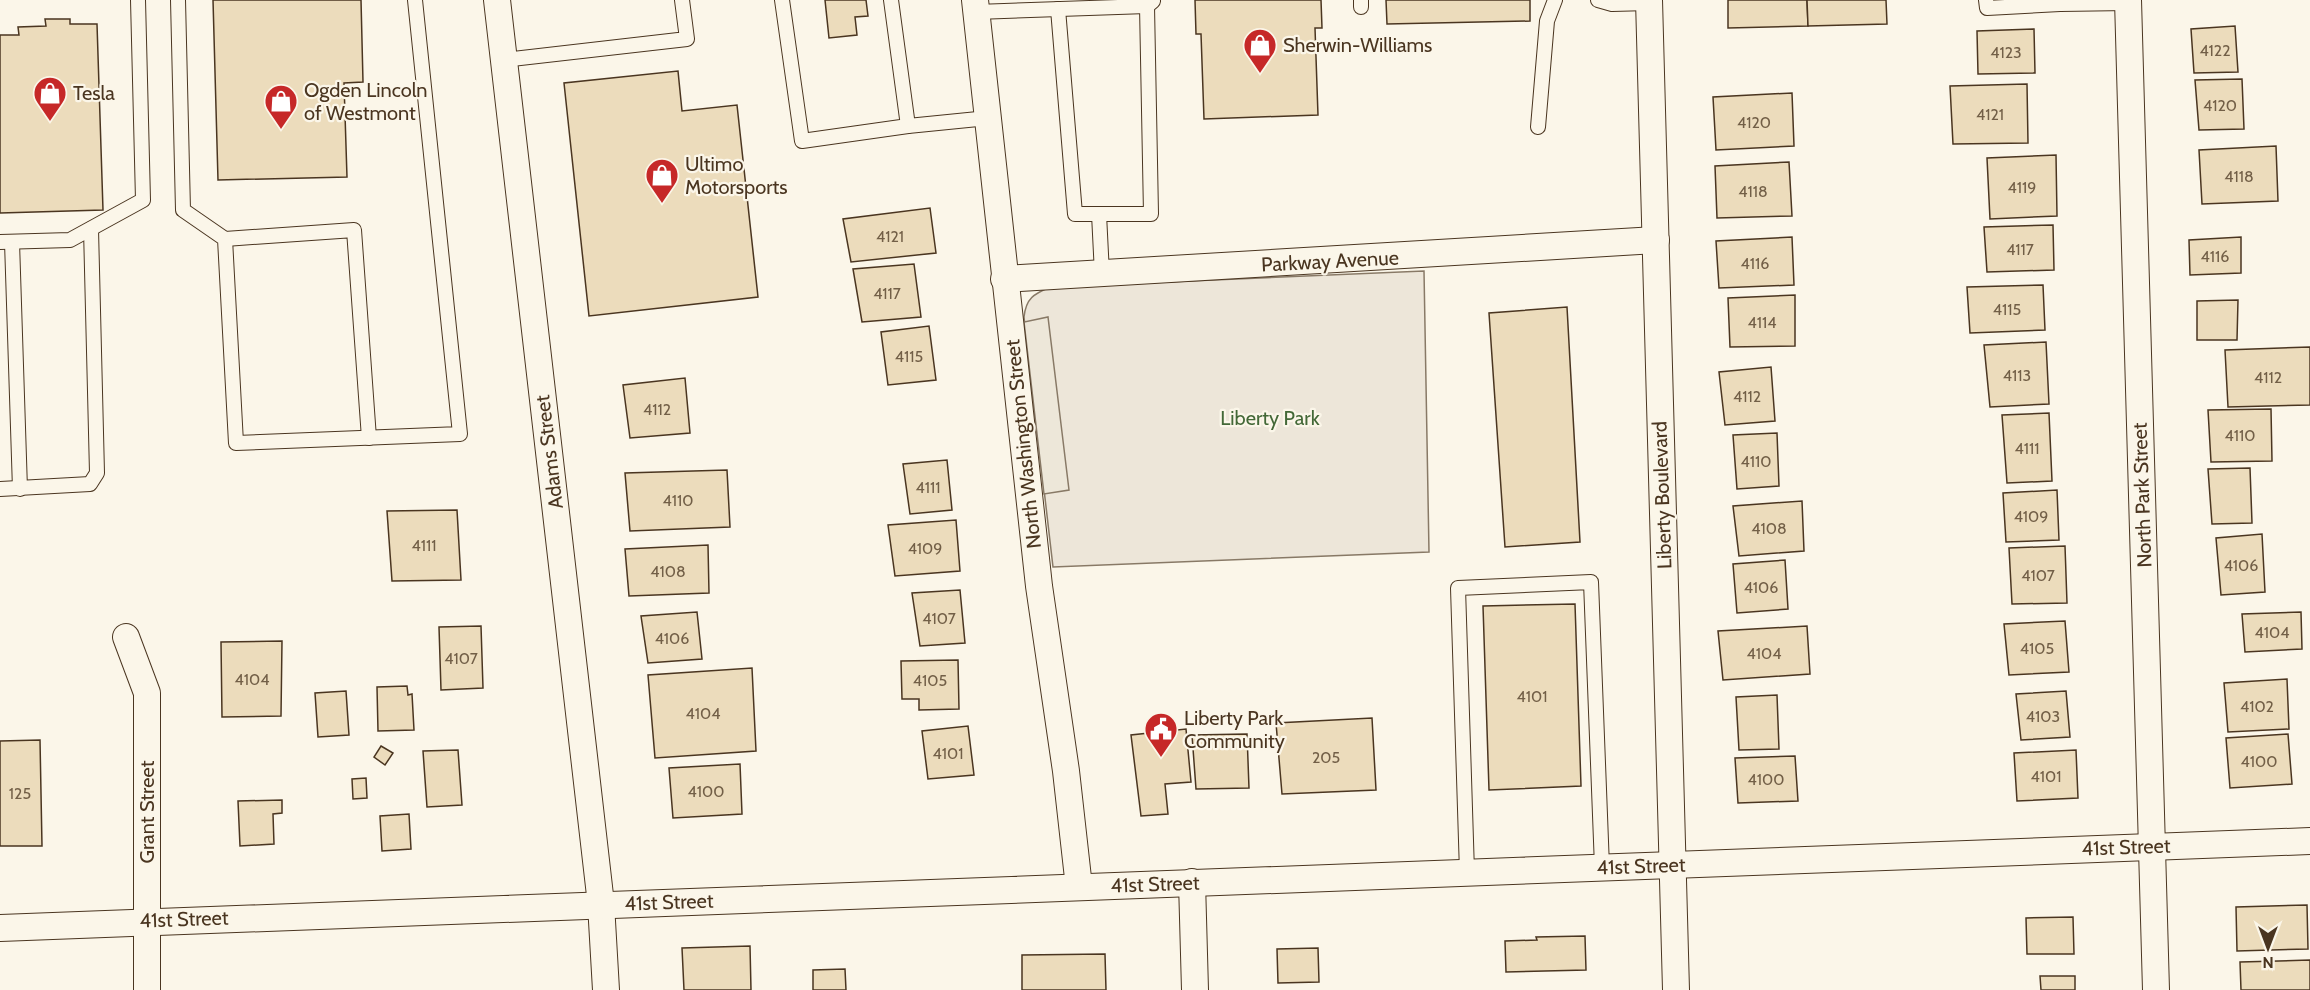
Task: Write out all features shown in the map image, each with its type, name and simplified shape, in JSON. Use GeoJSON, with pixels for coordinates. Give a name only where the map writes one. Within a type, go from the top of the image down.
{"type":"FeatureCollection","features":[{"type":"Feature","properties":{"kind":"street","name":"Adams Street"},"geometry":{"type":"LineString","coordinates":[[497,0],[601,904],[606,990]]}},
{"type":"Feature","properties":{"kind":"street","name":"Liberty Boulevard"},"geometry":{"type":"LineString","coordinates":[[1649,2],[1676,990]]}},
{"type":"Feature","properties":{"kind":"street","name":"North Park Street"},"geometry":{"type":"LineString","coordinates":[[2128,2],[2156,990]]}},
{"type":"Feature","properties":{"kind":"street","name":"North Washington Street"},"geometry":{"type":"LineString","coordinates":[[976,6],[1039,586],[1066,771],[1079,886]]}},
{"type":"Feature","properties":{"kind":"street","name":"Parkway Avenue"},"geometry":{"type":"LineString","coordinates":[[1004,279],[1656,240]]}},
{"type":"Feature","properties":{"kind":"street","name":"Grant Street"},"geometry":{"type":"LineString","coordinates":[[126,638],[147,693],[147,990]]}},
{"type":"Feature","properties":{"kind":"street","name":"41st Street"},"geometry":{"type":"LineString","coordinates":[[0,928],[2310,841]]}},
{"type":"Feature","properties":{"kind":"street"},"geometry":{"type":"LineString","coordinates":[[1192,882],[1195,990]]}},
{"type":"Feature","properties":{"kind":"lane"},"geometry":{"type":"LineString","coordinates":[[20,489],[6,242],[70,240],[142,200],[138,0]]}},
{"type":"Feature","properties":{"kind":"lane"},"geometry":{"type":"LineString","coordinates":[[178,0],[183,210],[225,239],[354,230],[369,438]]}},
{"type":"Feature","properties":{"kind":"lane"},"geometry":{"type":"LineString","coordinates":[[225,239],[236,443],[460,434],[415,0]]}},
{"type":"Feature","properties":{"kind":"lane"},"geometry":{"type":"LineString","coordinates":[[504,60],[687,39],[682,0]]}},
{"type":"Feature","properties":{"kind":"lane"},"geometry":{"type":"LineString","coordinates":[[782,0],[802,141],[908,126],[988,118]]}},
{"type":"Feature","properties":{"kind":"lane"},"geometry":{"type":"LineString","coordinates":[[891,0],[908,126]]}},
{"type":"Feature","properties":{"kind":"lane"},"geometry":{"type":"LineString","coordinates":[[1538,127],[1547,21],[1555,0]]}},
{"type":"Feature","properties":{"kind":"lane"},"geometry":{"type":"LineString","coordinates":[[1598,0],[1612,4],[1649,2]]}},
{"type":"Feature","properties":{"kind":"lane"},"geometry":{"type":"LineString","coordinates":[[1986,0],[1987,8],[2059,2],[2128,2]]}},
{"type":"Feature","properties":{"kind":"lane"},"geometry":{"type":"LineString","coordinates":[[976,6],[1058,9],[1150,3],[1151,214],[1075,214],[1058,9]]}},
{"type":"Feature","properties":{"kind":"lane"},"geometry":{"type":"LineString","coordinates":[[1099,214],[1102,274]]}},
{"type":"Feature","properties":{"kind":"lane"},"geometry":{"type":"LineString","coordinates":[[0,489],[90,483],[97,473],[91,229]]}},
{"type":"Feature","properties":{"kind":"lane"},"geometry":{"type":"LineString","coordinates":[[1467,872],[1458,588],[1591,582],[1602,867]]}},
{"type":"Feature","properties":{"kind":"green space","name":"Liberty Park"},"geometry":{"type":"Polygon","coordinates":[[[1424,271],[1429,552],[1053,567],[1024,317],[1029,301],[1035,295],[1050,287],[1424,271]]]}},
{"type":"Feature","properties":{"kind":"shaded area"},"geometry":{"type":"Polygon","coordinates":[[[1048,317],[1069,490],[1044,494],[1024,322],[1048,317]]]}},
{"type":"Feature","properties":{"kind":"building","name":"Ogden Lincoln of Westmont"},"geometry":{"type":"Polygon","coordinates":[[[213,0],[361,0],[363,82],[344,83],[347,177],[218,180],[213,0]]]}},
{"type":"Feature","properties":{"kind":"building"},"geometry":{"type":"Polygon","coordinates":[[[825,0],[866,0],[868,16],[855,17],[857,35],[829,38],[825,0]]]}},
{"type":"Feature","properties":{"kind":"building","name":"Sherwin-Williams"},"geometry":{"type":"Polygon","coordinates":[[[1195,0],[1321,0],[1322,28],[1315,28],[1318,115],[1204,119],[1201,34],[1196,34],[1195,0]]]}},
{"type":"Feature","properties":{"kind":"building"},"geometry":{"type":"Polygon","coordinates":[[[1386,0],[1530,0],[1530,21],[1387,24],[1386,0]]]}},
{"type":"Feature","properties":{"kind":"building"},"geometry":{"type":"Polygon","coordinates":[[[1728,0],[1807,0],[1808,26],[1728,28],[1728,0]]]}},
{"type":"Feature","properties":{"kind":"building"},"geometry":{"type":"Polygon","coordinates":[[[1807,0],[1886,0],[1887,24],[1808,26],[1807,0]]]}},
{"type":"Feature","properties":{"kind":"building","name":"Tesla"},"geometry":{"type":"Polygon","coordinates":[[[45,19],[70,19],[70,24],[97,24],[103,210],[0,213],[0,35],[19,35],[18,27],[46,26],[45,19]]]}},
{"type":"Feature","properties":{"kind":"building"},"geometry":{"type":"Polygon","coordinates":[[[2235,26],[2238,72],[2194,73],[2191,29],[2235,26]]]}},
{"type":"Feature","properties":{"kind":"building"},"geometry":{"type":"Polygon","coordinates":[[[2034,29],[2035,73],[1978,74],[1977,31],[2034,29]]]}},
{"type":"Feature","properties":{"kind":"building","name":"Ultimo Motorsports"},"geometry":{"type":"Polygon","coordinates":[[[678,71],[682,111],[737,105],[758,297],[589,316],[564,83],[678,71]]]}},
{"type":"Feature","properties":{"kind":"building"},"geometry":{"type":"Polygon","coordinates":[[[2242,79],[2244,129],[2199,130],[2195,80],[2242,79]]]}},
{"type":"Feature","properties":{"kind":"building"},"geometry":{"type":"Polygon","coordinates":[[[2027,84],[2028,143],[1953,144],[1950,86],[2027,84]]]}},
{"type":"Feature","properties":{"kind":"building"},"geometry":{"type":"Polygon","coordinates":[[[1792,93],[1794,146],[1716,150],[1713,97],[1792,93]]]}},
{"type":"Feature","properties":{"kind":"building"},"geometry":{"type":"Polygon","coordinates":[[[2276,146],[2278,201],[2202,204],[2199,150],[2276,146]]]}},
{"type":"Feature","properties":{"kind":"building"},"geometry":{"type":"Polygon","coordinates":[[[2056,155],[2057,216],[1990,219],[1987,158],[2056,155]]]}},
{"type":"Feature","properties":{"kind":"building"},"geometry":{"type":"Polygon","coordinates":[[[1789,162],[1792,216],[1717,218],[1715,166],[1789,162]]]}},
{"type":"Feature","properties":{"kind":"building"},"geometry":{"type":"Polygon","coordinates":[[[930,208],[936,253],[851,262],[843,219],[930,208]]]}},
{"type":"Feature","properties":{"kind":"building"},"geometry":{"type":"Polygon","coordinates":[[[2053,225],[2054,270],[1987,272],[1984,227],[2053,225]]]}},
{"type":"Feature","properties":{"kind":"building"},"geometry":{"type":"Polygon","coordinates":[[[1792,237],[1794,285],[1719,288],[1716,241],[1792,237]]]}},
{"type":"Feature","properties":{"kind":"building"},"geometry":{"type":"Polygon","coordinates":[[[2241,237],[2241,273],[2190,275],[2189,240],[2241,237]]]}},
{"type":"Feature","properties":{"kind":"building"},"geometry":{"type":"Polygon","coordinates":[[[914,264],[921,317],[862,322],[853,269],[914,264]]]}},
{"type":"Feature","properties":{"kind":"building"},"geometry":{"type":"Polygon","coordinates":[[[2043,285],[2045,330],[1970,333],[1967,287],[2043,285]]]}},
{"type":"Feature","properties":{"kind":"building"},"geometry":{"type":"Polygon","coordinates":[[[1795,295],[1795,346],[1730,347],[1728,298],[1795,295]]]}},
{"type":"Feature","properties":{"kind":"building"},"geometry":{"type":"Polygon","coordinates":[[[2238,300],[2237,340],[2197,340],[2197,301],[2238,300]]]}},
{"type":"Feature","properties":{"kind":"building"},"geometry":{"type":"Polygon","coordinates":[[[1567,307],[1580,542],[1505,547],[1489,313],[1567,307]]]}},
{"type":"Feature","properties":{"kind":"building"},"geometry":{"type":"Polygon","coordinates":[[[929,326],[936,380],[888,385],[881,332],[929,326]]]}},
{"type":"Feature","properties":{"kind":"building"},"geometry":{"type":"Polygon","coordinates":[[[2046,342],[2049,404],[1990,407],[1984,345],[2046,342]]]}},
{"type":"Feature","properties":{"kind":"building"},"geometry":{"type":"Polygon","coordinates":[[[2310,347],[2310,405],[2228,407],[2225,350],[2310,347]]]}},
{"type":"Feature","properties":{"kind":"building"},"geometry":{"type":"Polygon","coordinates":[[[1771,367],[1775,421],[1725,425],[1719,372],[1771,367]]]}},
{"type":"Feature","properties":{"kind":"building"},"geometry":{"type":"Polygon","coordinates":[[[685,378],[690,433],[630,438],[623,385],[685,378]]]}},
{"type":"Feature","properties":{"kind":"building"},"geometry":{"type":"Polygon","coordinates":[[[2271,409],[2272,461],[2211,462],[2208,410],[2271,409]]]}},
{"type":"Feature","properties":{"kind":"building"},"geometry":{"type":"Polygon","coordinates":[[[2049,413],[2052,481],[2007,483],[2002,415],[2049,413]]]}},
{"type":"Feature","properties":{"kind":"building"},"geometry":{"type":"Polygon","coordinates":[[[1777,433],[1779,486],[1737,489],[1733,435],[1777,433]]]}},
{"type":"Feature","properties":{"kind":"building"},"geometry":{"type":"Polygon","coordinates":[[[947,460],[952,510],[910,514],[903,464],[947,460]]]}},
{"type":"Feature","properties":{"kind":"building"},"geometry":{"type":"Polygon","coordinates":[[[2250,468],[2252,523],[2212,524],[2208,469],[2250,468]]]}},
{"type":"Feature","properties":{"kind":"building"},"geometry":{"type":"Polygon","coordinates":[[[727,470],[730,527],[630,531],[625,473],[727,470]]]}},
{"type":"Feature","properties":{"kind":"building"},"geometry":{"type":"Polygon","coordinates":[[[2057,490],[2059,540],[2006,542],[2003,493],[2057,490]]]}},
{"type":"Feature","properties":{"kind":"building"},"geometry":{"type":"Polygon","coordinates":[[[1802,501],[1804,551],[1739,556],[1733,506],[1802,501]]]}},
{"type":"Feature","properties":{"kind":"building"},"geometry":{"type":"Polygon","coordinates":[[[457,510],[461,580],[392,581],[387,511],[457,510]]]}},
{"type":"Feature","properties":{"kind":"building"},"geometry":{"type":"Polygon","coordinates":[[[956,520],[960,571],[895,576],[888,525],[956,520]]]}},
{"type":"Feature","properties":{"kind":"building"},"geometry":{"type":"Polygon","coordinates":[[[2262,534],[2265,592],[2221,595],[2216,538],[2262,534]]]}},
{"type":"Feature","properties":{"kind":"building"},"geometry":{"type":"Polygon","coordinates":[[[708,545],[709,593],[629,596],[625,549],[708,545]]]}},
{"type":"Feature","properties":{"kind":"building"},"geometry":{"type":"Polygon","coordinates":[[[2065,546],[2067,603],[2012,604],[2009,548],[2065,546]]]}},
{"type":"Feature","properties":{"kind":"building"},"geometry":{"type":"Polygon","coordinates":[[[1785,560],[1788,609],[1737,613],[1733,564],[1785,560]]]}},
{"type":"Feature","properties":{"kind":"building"},"geometry":{"type":"Polygon","coordinates":[[[960,590],[965,643],[920,646],[912,593],[960,590]]]}},
{"type":"Feature","properties":{"kind":"building"},"geometry":{"type":"Polygon","coordinates":[[[1575,604],[1581,786],[1489,790],[1483,606],[1575,604]]]}},
{"type":"Feature","properties":{"kind":"building"},"geometry":{"type":"Polygon","coordinates":[[[697,612],[702,659],[648,663],[641,616],[697,612]]]}},
{"type":"Feature","properties":{"kind":"building"},"geometry":{"type":"Polygon","coordinates":[[[2301,612],[2302,649],[2245,652],[2242,614],[2301,612]]]}},
{"type":"Feature","properties":{"kind":"building"},"geometry":{"type":"Polygon","coordinates":[[[2065,621],[2069,672],[2009,675],[2004,624],[2065,621]]]}},
{"type":"Feature","properties":{"kind":"building"},"geometry":{"type":"Polygon","coordinates":[[[481,626],[483,688],[441,690],[439,627],[481,626]]]}},
{"type":"Feature","properties":{"kind":"building"},"geometry":{"type":"Polygon","coordinates":[[[1807,626],[1810,674],[1723,680],[1718,631],[1807,626]]]}},
{"type":"Feature","properties":{"kind":"building"},"geometry":{"type":"Polygon","coordinates":[[[282,641],[281,716],[222,717],[221,642],[282,641]]]}},
{"type":"Feature","properties":{"kind":"building"},"geometry":{"type":"Polygon","coordinates":[[[958,660],[959,709],[919,710],[919,699],[902,699],[901,661],[958,660]]]}},
{"type":"Feature","properties":{"kind":"building"},"geometry":{"type":"Polygon","coordinates":[[[752,668],[756,751],[655,758],[648,675],[752,668]]]}},
{"type":"Feature","properties":{"kind":"building"},"geometry":{"type":"Polygon","coordinates":[[[2287,679],[2289,729],[2228,732],[2224,683],[2287,679]]]}},
{"type":"Feature","properties":{"kind":"building"},"geometry":{"type":"Polygon","coordinates":[[[407,686],[408,695],[412,694],[414,730],[378,731],[377,687],[407,686]]]}},
{"type":"Feature","properties":{"kind":"building"},"geometry":{"type":"Polygon","coordinates":[[[346,691],[349,735],[318,737],[315,693],[346,691]]]}},
{"type":"Feature","properties":{"kind":"building"},"geometry":{"type":"Polygon","coordinates":[[[2066,691],[2070,737],[2021,740],[2016,694],[2066,691]]]}},
{"type":"Feature","properties":{"kind":"building"},"geometry":{"type":"Polygon","coordinates":[[[1777,695],[1779,749],[1739,750],[1736,697],[1777,695]]]}},
{"type":"Feature","properties":{"kind":"building"},"geometry":{"type":"Polygon","coordinates":[[[1372,718],[1376,790],[1282,794],[1276,723],[1372,718]]]}},
{"type":"Feature","properties":{"kind":"building"},"geometry":{"type":"Polygon","coordinates":[[[968,726],[974,775],[928,779],[922,731],[968,726]]]}},
{"type":"Feature","properties":{"kind":"building","name":"Liberty Park Community"},"geometry":{"type":"Polygon","coordinates":[[[1186,729],[1191,782],[1165,784],[1168,814],[1141,816],[1131,735],[1186,729]]]}},
{"type":"Feature","properties":{"kind":"building"},"geometry":{"type":"Polygon","coordinates":[[[1247,734],[1249,788],[1196,789],[1192,735],[1247,734]]]}},
{"type":"Feature","properties":{"kind":"building"},"geometry":{"type":"Polygon","coordinates":[[[2288,734],[2292,784],[2230,788],[2226,738],[2288,734]]]}},
{"type":"Feature","properties":{"kind":"building"},"geometry":{"type":"Polygon","coordinates":[[[40,740],[42,846],[0,846],[0,741],[40,740]]]}},
{"type":"Feature","properties":{"kind":"building"},"geometry":{"type":"Polygon","coordinates":[[[381,746],[393,753],[385,765],[374,757],[381,746]]]}},
{"type":"Feature","properties":{"kind":"building"},"geometry":{"type":"Polygon","coordinates":[[[458,750],[462,805],[427,807],[423,751],[458,750]]]}},
{"type":"Feature","properties":{"kind":"building"},"geometry":{"type":"Polygon","coordinates":[[[2076,750],[2078,798],[2017,801],[2014,753],[2076,750]]]}},
{"type":"Feature","properties":{"kind":"building"},"geometry":{"type":"Polygon","coordinates":[[[1795,756],[1798,801],[1738,803],[1735,758],[1795,756]]]}},
{"type":"Feature","properties":{"kind":"building"},"geometry":{"type":"Polygon","coordinates":[[[740,764],[742,814],[673,818],[669,768],[740,764]]]}},
{"type":"Feature","properties":{"kind":"building"},"geometry":{"type":"Polygon","coordinates":[[[366,778],[367,798],[353,799],[352,779],[366,778]]]}},
{"type":"Feature","properties":{"kind":"building"},"geometry":{"type":"Polygon","coordinates":[[[282,800],[282,813],[273,814],[274,844],[240,846],[238,801],[282,800]]]}},
{"type":"Feature","properties":{"kind":"building"},"geometry":{"type":"Polygon","coordinates":[[[409,814],[411,849],[382,851],[380,816],[409,814]]]}},
{"type":"Feature","properties":{"kind":"building"},"geometry":{"type":"Polygon","coordinates":[[[2307,905],[2308,949],[2237,951],[2236,907],[2307,905]]]}},
{"type":"Feature","properties":{"kind":"building"},"geometry":{"type":"Polygon","coordinates":[[[2073,917],[2074,954],[2027,954],[2026,918],[2073,917]]]}},
{"type":"Feature","properties":{"kind":"building"},"geometry":{"type":"Polygon","coordinates":[[[1585,936],[1586,970],[1506,972],[1505,941],[1537,940],[1536,937],[1585,936]]]}},
{"type":"Feature","properties":{"kind":"building"},"geometry":{"type":"Polygon","coordinates":[[[750,946],[751,990],[684,990],[682,948],[750,946]]]}},
{"type":"Feature","properties":{"kind":"building"},"geometry":{"type":"Polygon","coordinates":[[[1318,948],[1319,982],[1278,983],[1277,949],[1318,948]]]}},
{"type":"Feature","properties":{"kind":"building"},"geometry":{"type":"Polygon","coordinates":[[[1105,954],[1106,990],[1022,990],[1022,955],[1105,954]]]}},
{"type":"Feature","properties":{"kind":"building"},"geometry":{"type":"Polygon","coordinates":[[[2310,960],[2310,990],[2241,990],[2240,962],[2310,960]]]}},
{"type":"Feature","properties":{"kind":"building"},"geometry":{"type":"Polygon","coordinates":[[[845,969],[846,990],[813,990],[813,970],[845,969]]]}},
{"type":"Feature","properties":{"kind":"building"},"geometry":{"type":"Polygon","coordinates":[[[2040,976],[2075,976],[2075,990],[2041,990],[2040,976]]]}},
{"type":"Feature","properties":{"kind":"place","name":"Sherwin-Williams"},"geometry":{"type":"Point","coordinates":[1260,74]}},
{"type":"Feature","properties":{"kind":"place","name":"Tesla"},"geometry":{"type":"Point","coordinates":[50,122]}},
{"type":"Feature","properties":{"kind":"place","name":"Ogden Lincoln of Westmont"},"geometry":{"type":"Point","coordinates":[281,130]}},
{"type":"Feature","properties":{"kind":"place","name":"Ultimo Motorsports"},"geometry":{"type":"Point","coordinates":[662,204]}},
{"type":"Feature","properties":{"kind":"place","name":"Liberty Park Community"},"geometry":{"type":"Point","coordinates":[1161,758]}}]}
